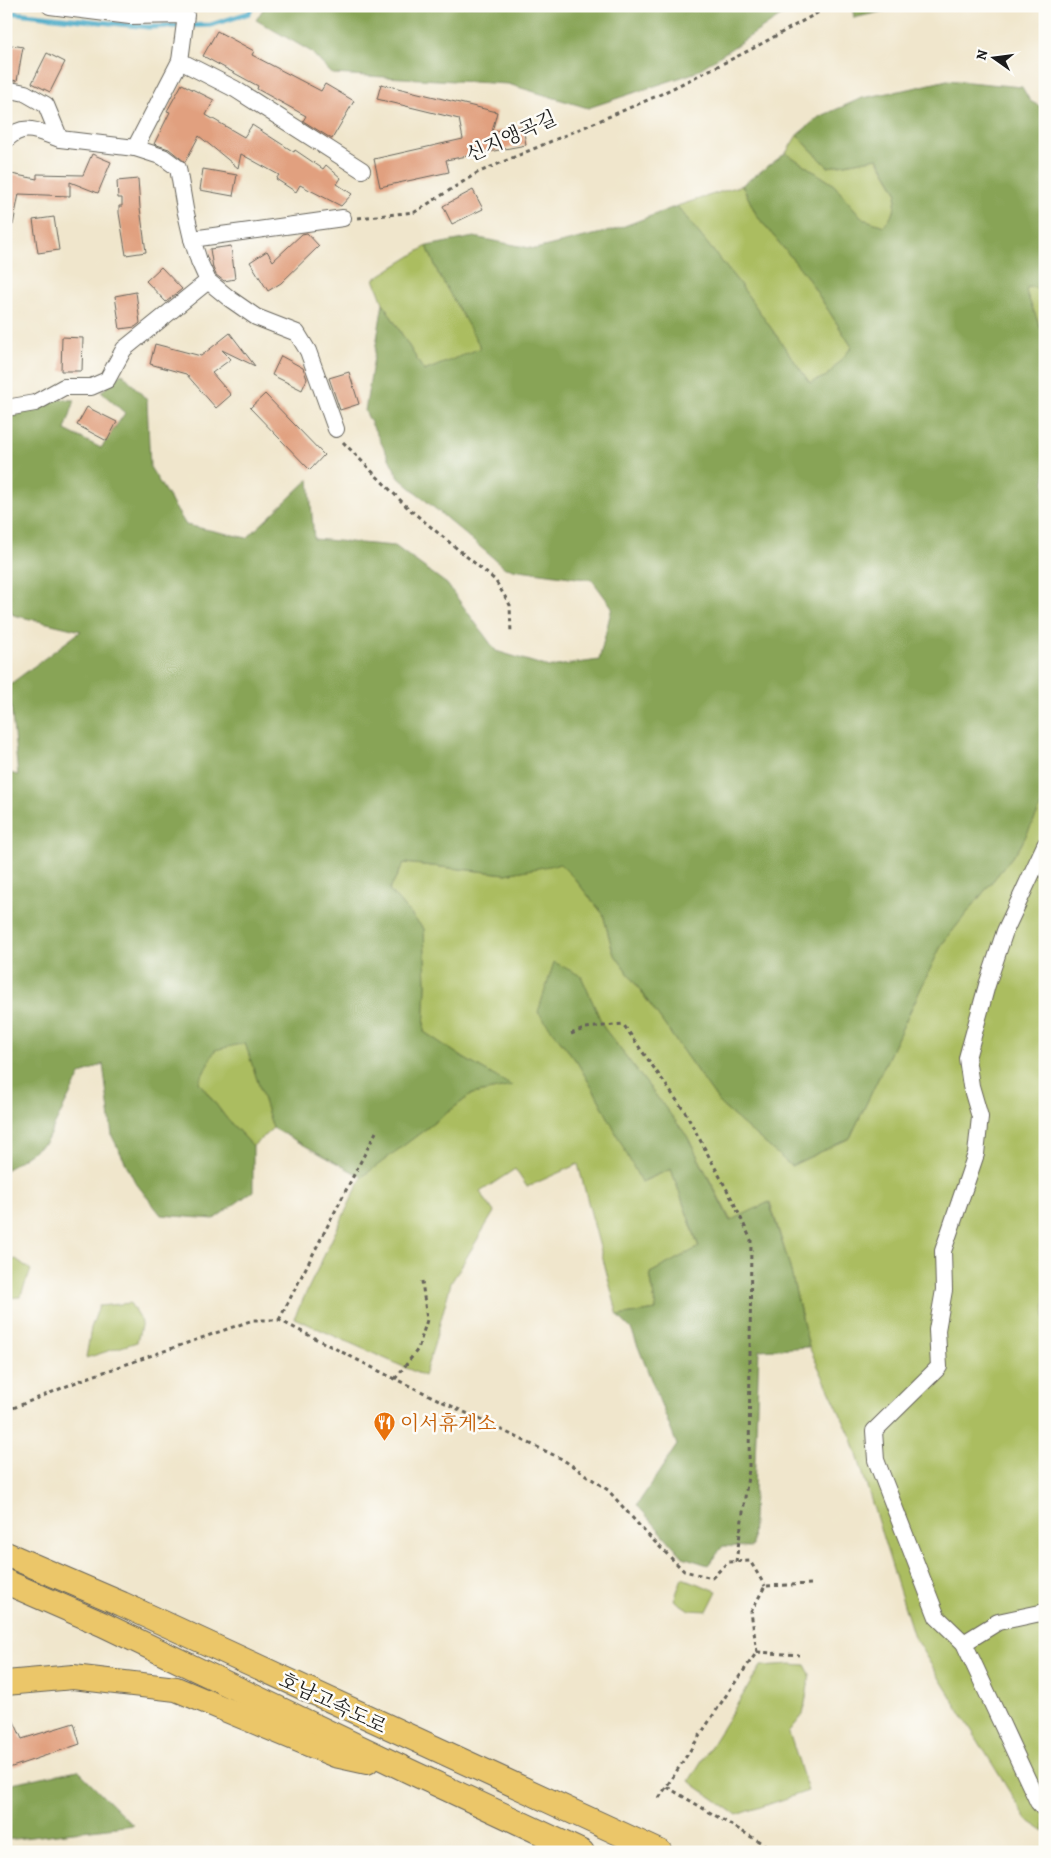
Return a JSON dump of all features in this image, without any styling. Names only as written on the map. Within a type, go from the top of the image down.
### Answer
[{"type":"highway","points":[[6,1541],[122,1604]]},
{"type":"highway","name":"호남고속도로","points":[[6,1554],[122,1604],[660,1852]]},
{"type":"highway","name":"호남고속도로","points":[[6,1582],[102,1624],[582,1852]]},
{"type":"highway","points":[[6,1683],[73,1677],[176,1689],[336,1755],[411,1772]]},
{"type":"street","points":[[50,6],[130,16],[186,15],[180,56],[135,148]]},
{"type":"street","points":[[180,56],[362,170]]},
{"type":"street","points":[[6,89],[25,93],[46,105],[60,139]]},
{"type":"street","points":[[6,140],[12,134],[28,128],[60,139],[135,148],[163,157],[178,168],[192,239],[208,281],[256,317],[297,333],[308,351],[336,429]]},
{"type":"street","points":[[192,239],[343,218]]},
{"type":"street","points":[[6,408],[35,403],[64,387],[91,387],[107,380],[124,349],[208,281]]},
{"type":"street","points":[[1045,845],[1005,931],[987,985],[967,1058],[971,1086],[980,1117],[976,1154],[943,1251],[944,1290],[937,1330],[939,1367],[874,1431],[876,1460],[937,1617],[964,1643],[1038,1802],[1045,1810]]},
{"type":"street","points":[[964,1643],[998,1622],[1045,1612]]},
{"type":"path","name":"신지앵곡길","points":[[343,218],[416,212],[477,173],[657,96],[750,50],[830,6]]},
{"type":"path","points":[[336,429],[344,444],[408,508],[496,580],[510,605],[511,634]]},
{"type":"path","points":[[571,1034],[586,1028],[623,1024],[685,1112],[751,1240],[749,1469],[736,1562]]},
{"type":"path","points":[[279,1320],[376,1132]]},
{"type":"path","points":[[395,1379],[418,1349],[428,1320],[422,1282]]},
{"type":"path","points":[[6,1411],[84,1379],[253,1320],[279,1320],[395,1379],[562,1459],[608,1490],[645,1532],[684,1571],[712,1578],[728,1562],[750,1561],[765,1586]]},
{"type":"path","points":[[765,1586],[814,1584]]},
{"type":"path","points":[[659,1798],[727,1694],[758,1652],[751,1612],[765,1586]]},
{"type":"path","points":[[758,1652],[799,1655]]},
{"type":"path","points":[[667,1787],[777,1852]]},
{"type":"green space","points":[[265,6],[688,6],[690,11],[698,6],[796,6],[694,73],[588,108],[508,84],[332,74],[310,51],[256,20]]},
{"type":"green space","points":[[852,6],[886,6],[888,10],[854,18]]},
{"type":"green space","points":[[947,80],[1022,87],[1030,101],[1045,109],[1045,289],[1028,287],[1026,292],[1041,329],[1045,329],[1045,799],[1020,847],[942,944],[850,1138],[791,1166],[721,1105],[613,952],[603,914],[560,864],[506,874],[404,863],[389,890],[424,929],[426,985],[424,1032],[465,1059],[512,1086],[472,1094],[362,1177],[273,1128],[245,1043],[215,1050],[199,1082],[227,1119],[253,1146],[253,1191],[214,1219],[161,1215],[135,1182],[112,1136],[103,1064],[80,1075],[46,1142],[6,1170],[6,772],[18,775],[9,685],[81,631],[13,615],[6,600],[6,419],[58,399],[75,400],[65,430],[101,448],[125,413],[101,392],[122,373],[147,400],[150,467],[186,525],[247,538],[309,479],[314,539],[395,546],[447,584],[496,651],[549,667],[599,660],[612,607],[592,580],[505,568],[399,478],[365,411],[383,303],[424,371],[481,348],[438,273],[427,246],[474,237],[535,249],[614,230],[677,206],[739,283],[810,383],[827,376],[852,347],[805,274],[757,216],[742,185],[786,153],[833,184],[863,219],[884,226],[894,212],[897,192],[878,158],[828,167],[797,135],[819,117],[862,98]]},
{"type":"green space","points":[[797,135],[828,167],[877,158],[897,192],[894,212],[884,226],[863,219],[833,184],[786,153]]},
{"type":"green space","points":[[742,185],[757,216],[805,274],[852,347],[827,376],[810,383],[739,283],[677,206]]},
{"type":"green space","points":[[427,246],[438,273],[482,348],[424,371],[383,303],[374,279]]},
{"type":"green space","points":[[1028,287],[1045,289],[1045,329],[1041,329],[1026,292]]},
{"type":"green space","points":[[1045,799],[1045,1832],[1027,1820],[914,1637],[852,1439],[809,1347],[789,1264],[770,1202],[731,1221],[687,1136],[604,1028],[581,976],[538,1012],[577,1062],[642,1182],[671,1169],[699,1248],[650,1273],[656,1310],[618,1316],[578,1164],[527,1187],[515,1169],[480,1192],[494,1212],[451,1283],[424,1376],[294,1318],[362,1177],[472,1094],[511,1086],[424,1032],[426,985],[424,929],[389,890],[404,863],[506,874],[560,863],[603,914],[613,952],[721,1105],[791,1166],[850,1138],[942,944],[1020,847]]},
{"type":"green space","points":[[554,962],[581,976],[604,1028],[687,1136],[730,1221],[769,1202],[789,1264],[809,1347],[759,1350],[752,1547],[723,1546],[708,1565],[683,1557],[637,1505],[677,1445],[631,1329],[618,1316],[656,1310],[650,1273],[699,1247],[671,1169],[641,1182],[597,1096],[577,1062],[538,1012]]},
{"type":"green space","points":[[245,1042],[273,1128],[253,1146],[227,1119],[199,1082],[214,1050]]},
{"type":"green space","points":[[16,1259],[31,1270],[20,1297],[6,1298],[6,1262]]},
{"type":"green space","points":[[130,1303],[142,1322],[137,1342],[86,1358],[91,1328],[99,1306]]},
{"type":"green space","points":[[682,1578],[717,1591],[707,1611],[689,1610],[674,1600]]},
{"type":"green space","points":[[805,1665],[810,1674],[803,1715],[789,1732],[808,1791],[737,1815],[689,1781],[761,1666]]},
{"type":"green space","points":[[78,1770],[133,1825],[6,1840],[6,1784]]},
{"type":"building","points":[[217,31],[254,51],[252,55],[321,91],[325,84],[354,101],[332,139],[303,121],[306,116],[257,89],[258,86],[203,56]]},
{"type":"building","points":[[6,44],[23,47],[17,81],[6,79]]},
{"type":"building","points":[[47,53],[65,62],[50,92],[32,83]]},
{"type":"building","points":[[182,84],[214,100],[206,115],[244,137],[252,125],[323,169],[326,165],[341,178],[337,184],[352,194],[341,206],[300,185],[296,192],[276,179],[279,175],[241,154],[238,168],[199,136],[185,162],[169,149],[154,144],[170,112],[167,111]]},
{"type":"building","points":[[381,84],[497,112],[492,132],[523,126],[526,145],[446,160],[449,172],[380,187],[374,159],[463,139],[459,119],[377,99]]},
{"type":"building","points":[[92,154],[111,162],[98,193],[70,182],[70,196],[19,194],[13,225],[6,224],[6,173],[37,179],[37,174],[83,175]]},
{"type":"building","points":[[203,169],[237,175],[233,196],[200,190]]},
{"type":"building","points":[[138,179],[146,252],[126,255],[119,213],[119,206],[122,206],[122,198],[118,198],[117,181]]},
{"type":"building","points":[[473,190],[483,209],[452,224],[443,206]]},
{"type":"building","points":[[54,217],[59,250],[38,253],[33,220]]},
{"type":"building","points":[[307,233],[319,246],[281,283],[268,291],[250,262],[267,251],[273,261],[302,234]]},
{"type":"building","points":[[231,246],[235,279],[224,281],[216,275],[210,249]]},
{"type":"building","points":[[161,267],[182,289],[166,302],[146,281]]},
{"type":"building","points":[[136,292],[140,323],[135,327],[120,329],[115,296]]},
{"type":"building","points":[[230,333],[255,366],[222,350],[231,359],[212,373],[231,395],[216,408],[186,374],[150,364],[155,344],[201,356]]},
{"type":"building","points":[[62,337],[83,338],[82,371],[61,371]]},
{"type":"building","points":[[281,356],[303,368],[307,379],[302,390],[272,375]]},
{"type":"building","points":[[349,372],[359,404],[340,410],[329,378]]},
{"type":"building","points":[[265,394],[324,455],[310,470],[250,408]]},
{"type":"building","points":[[87,407],[117,422],[107,441],[77,425]]},
{"type":"building","points":[[6,1704],[22,1739],[74,1723],[80,1744],[6,1769]]},
{"type":"waterway","points":[[6,12],[148,27],[211,25],[249,13],[253,6]]},
{"type":"place","name":"이서휴게소","points":[[384,1442]]}]
